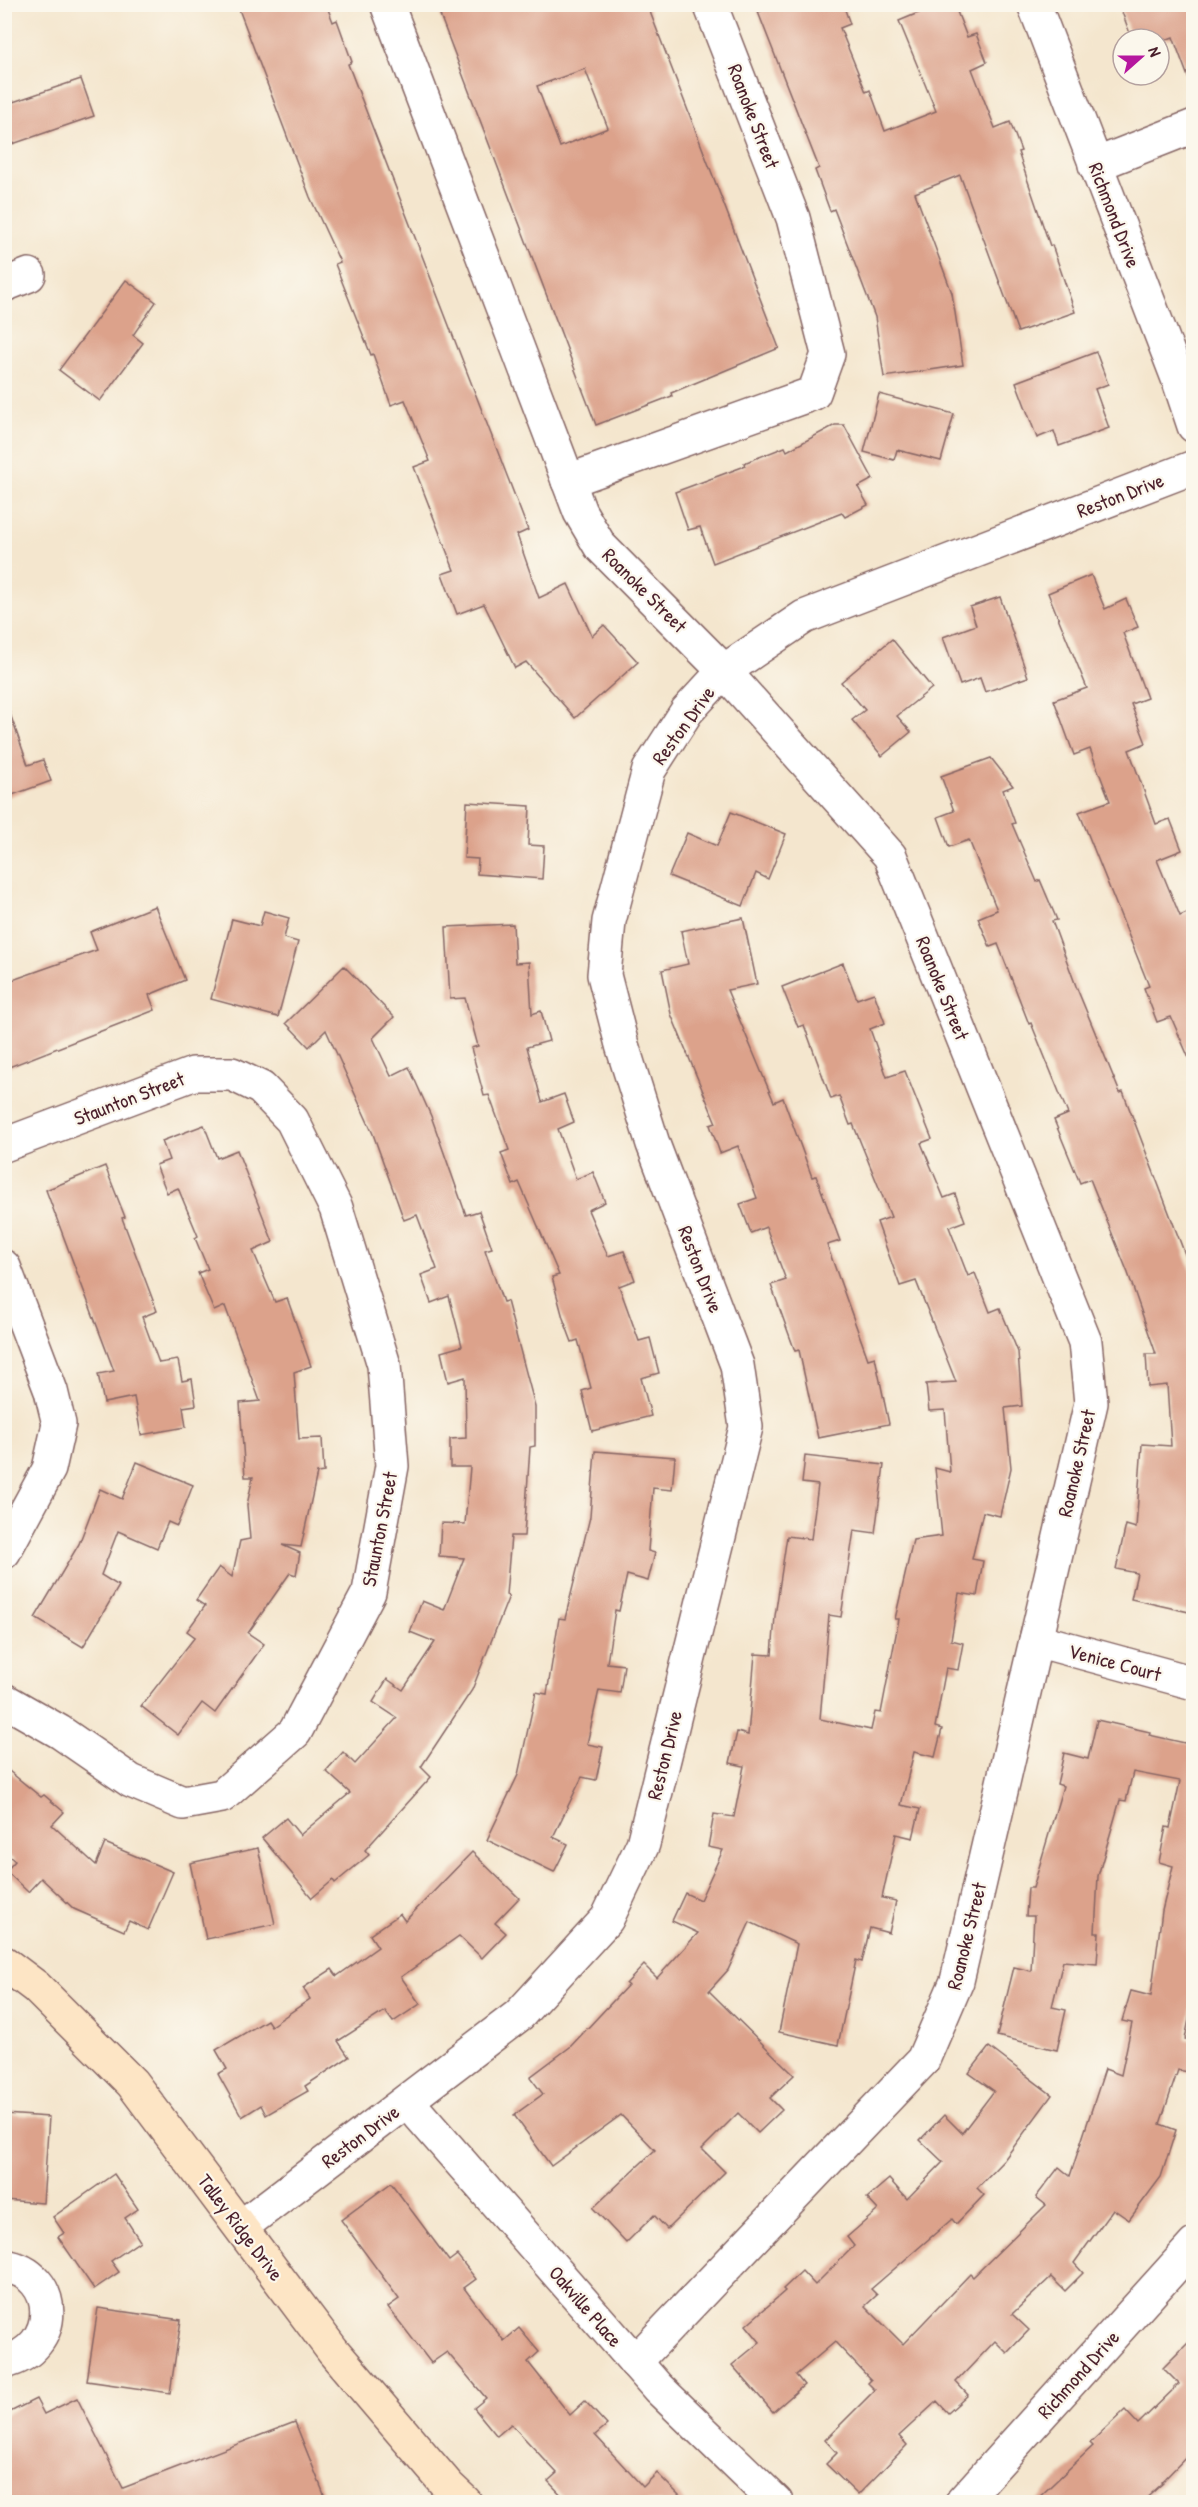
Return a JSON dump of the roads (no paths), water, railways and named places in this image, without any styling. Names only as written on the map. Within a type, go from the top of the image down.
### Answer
[{"type":"street","name":"Roanoke Street","points":[[387,4],[580,512],[600,546],[724,671],[890,856],[1084,1342],[1091,1403],[957,1981],[923,2060],[635,2362]]},
{"type":"street","name":"Roanoke Street","points":[[568,481],[814,393],[828,354],[793,218],[710,4]]},
{"type":"street","name":"Richmond Drive","points":[[1034,4],[1179,381],[1194,426]]},
{"type":"street","points":[[1095,165],[1194,126]]},
{"type":"street","name":"Reston Drive","points":[[241,2227],[519,2016],[607,1919],[643,1844],[746,1427],[737,1365],[653,1144],[622,1045],[604,975],[609,921],[650,770],[687,711],[724,671],[804,617],[1194,467]]},
{"type":"street","name":"Staunton Street","points":[[4,1145],[193,1074],[232,1074],[261,1088],[292,1120],[336,1208],[384,1365],[392,1466],[369,1592],[296,1732],[222,1796],[183,1803],[131,1781],[60,1732],[4,1700]]},
{"type":"street","points":[[4,1267],[51,1391],[59,1424],[49,1469],[15,1512],[4,1552]]},
{"type":"street","name":"Venice Court","points":[[1036,1640],[1194,1683]]},
{"type":"street","name":"Talley Ridge Drive","points":[[4,1963],[36,1987],[132,2083],[333,2351],[456,2500]]},
{"type":"street","name":"Oakville Place","points":[[406,2101],[658,2388],[776,2502]]},
{"type":"street","name":"Richmond Drive","points":[[962,2502],[1194,2245]]},
{"type":"street","points":[[4,2266],[24,2272],[37,2283],[44,2297],[47,2311],[46,2327],[29,2352],[16,2360],[4,2362]]}]
